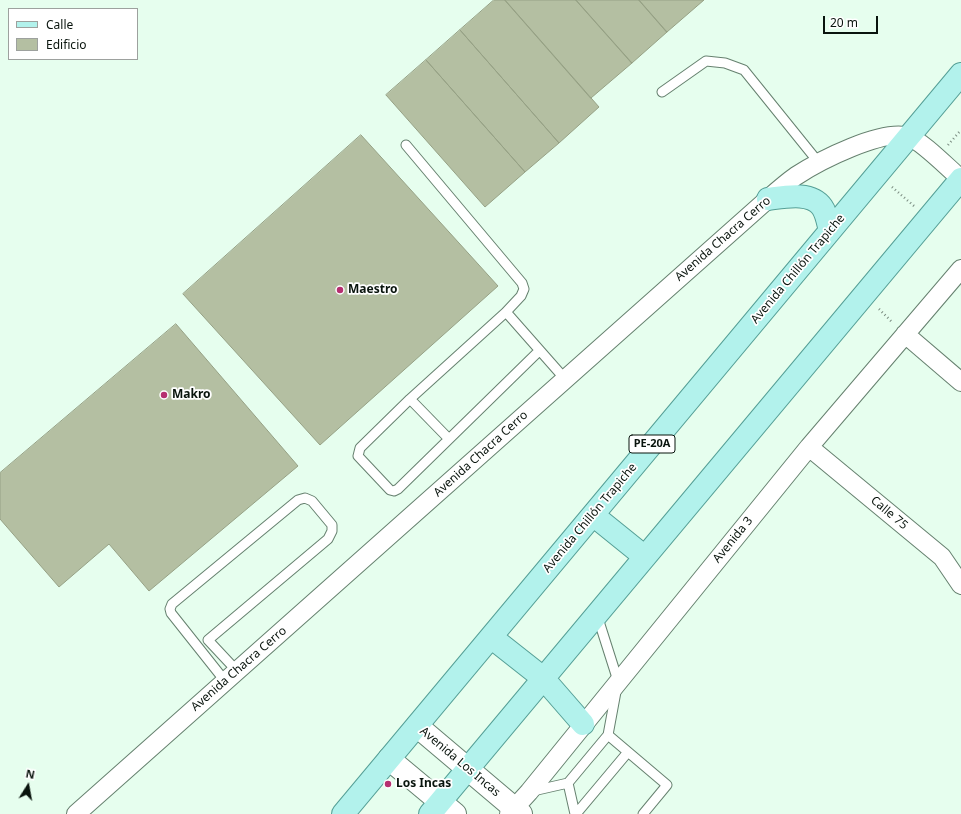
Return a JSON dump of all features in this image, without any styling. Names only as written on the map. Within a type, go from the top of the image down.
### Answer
[{"type":"main road","name":"Avenida Chillón Trapiche","points":[[343,814],[961,74]]},
{"type":"main road","points":[[389,759],[442,810],[468,769],[961,179]]},
{"type":"main road","points":[[768,199],[802,196],[814,201],[822,206],[830,231]]},
{"type":"main road","points":[[593,515],[645,556]]},
{"type":"main road","points":[[491,637],[543,678],[583,724]]},
{"type":"main road","name":"Avenida Los Incas","points":[[417,726],[468,769],[515,812]]},
{"type":"street","name":"Avenida Chacra Cerro","points":[[76,814],[768,199],[796,176],[848,149],[874,139],[895,135],[909,137]]},
{"type":"street","points":[[909,137],[915,140],[961,179]]},
{"type":"street","name":"Avenida 3","points":[[515,812],[583,724],[809,447],[961,269]]},
{"type":"street","points":[[905,334],[961,382]]},
{"type":"street","name":"Calle 75","points":[[809,447],[942,557],[961,585]]},
{"type":"lane","points":[[662,92],[706,61],[725,63],[744,70],[819,163]]},
{"type":"lane","points":[[406,145],[522,282],[524,289],[521,296],[506,312],[410,399],[360,448],[358,456],[390,490],[398,489],[539,351]]},
{"type":"lane","points":[[506,312],[565,380]]},
{"type":"lane","points":[[410,399],[449,439]]},
{"type":"lane","points":[[198,648],[328,539],[332,531],[332,525],[312,501],[305,498],[298,500],[172,604],[170,608],[171,613],[198,648],[231,676]]},
{"type":"lane","points":[[529,792],[568,783],[608,735],[618,681],[597,614]]},
{"type":"lane","points":[[208,640],[231,676]]},
{"type":"lane","points":[[608,735],[667,785],[643,814]]},
{"type":"lane","points":[[576,814],[628,752]]},
{"type":"lane","points":[[568,783],[576,814]]},
{"type":"path","points":[[878,174],[928,218]]},
{"type":"path","points":[[864,295],[905,334]]},
{"type":"building","points":[[494,0],[505,0],[599,107],[559,143],[460,30]]},
{"type":"building","points":[[505,0],[576,0],[632,63],[591,98]]},
{"type":"building","points":[[576,0],[639,0],[667,32],[632,63]]},
{"type":"building","points":[[639,0],[704,0],[667,32]]},
{"type":"building","points":[[460,30],[559,143],[525,172],[426,60]]},
{"type":"building","points":[[426,60],[525,172],[485,207],[386,95]]},
{"type":"building","name":"Maestro","points":[[361,135],[498,286],[320,445],[183,294]]},
{"type":"building","name":"Makro","points":[[176,324],[298,466],[149,591],[109,544],[59,587],[0,519],[0,473]]},
{"type":"place","name":"Maestro","points":[[340,290]]},
{"type":"place","name":"Makro","points":[[164,395]]},
{"type":"place","name":"Los Incas","points":[[388,784]]}]
